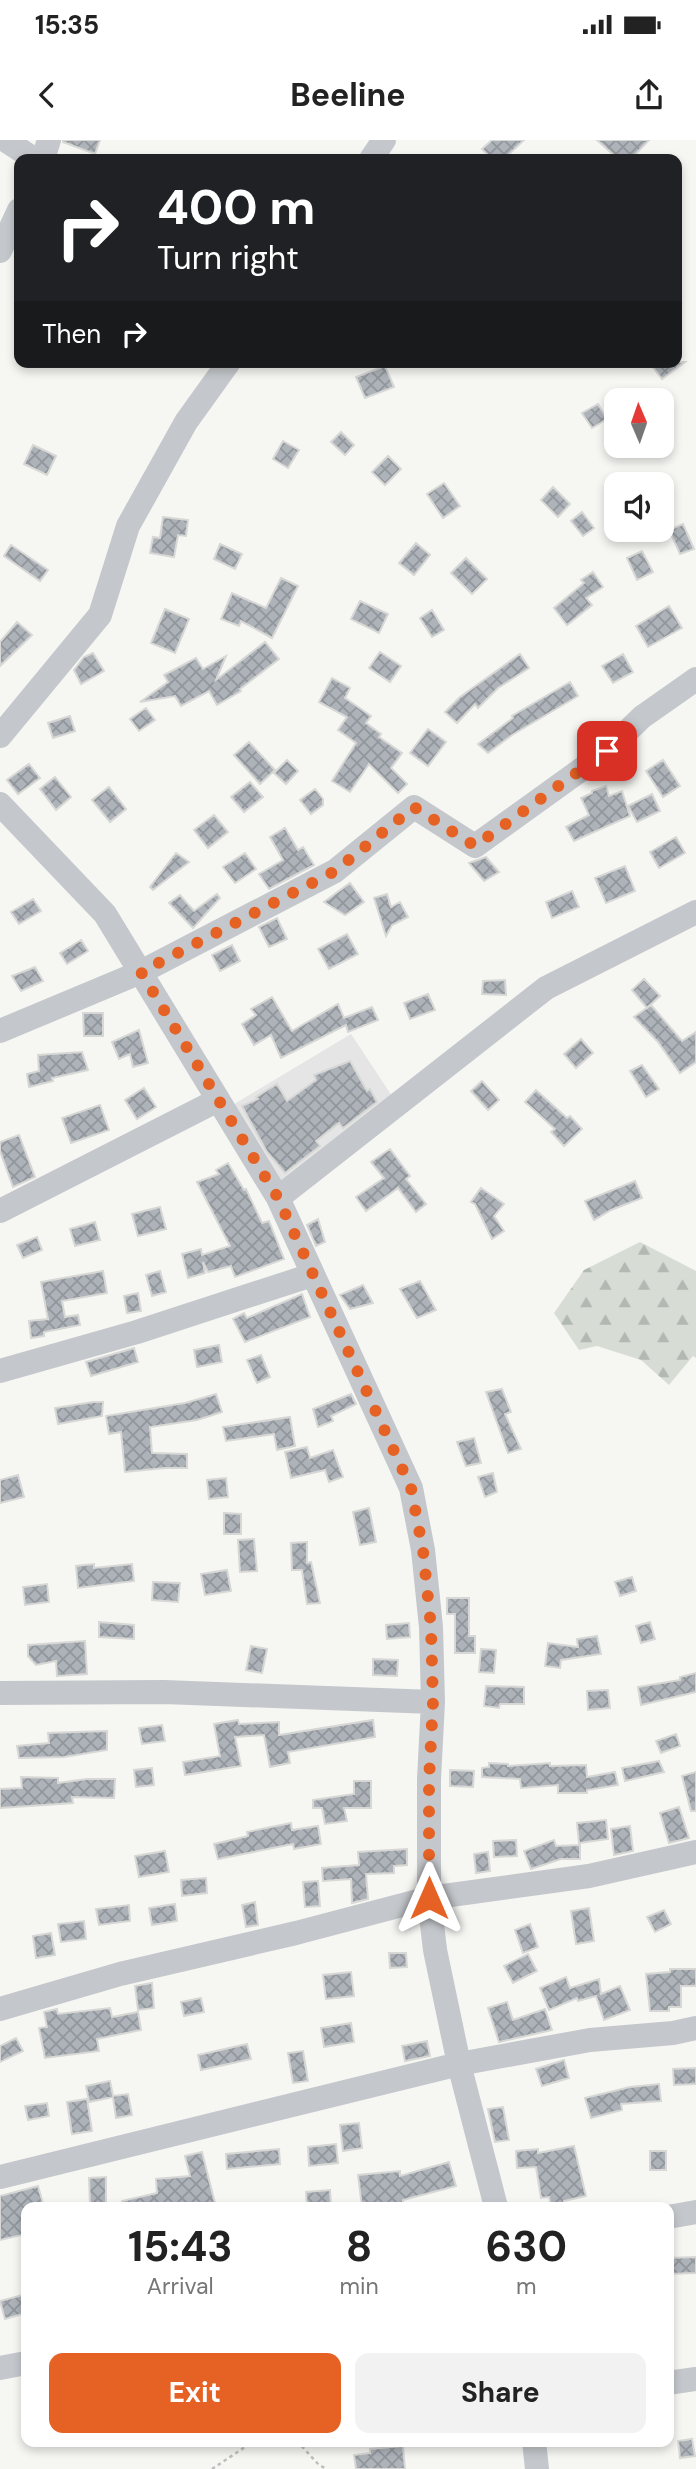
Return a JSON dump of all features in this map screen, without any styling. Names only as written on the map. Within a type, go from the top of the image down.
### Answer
[{"type":"street","points":[[5,140],[26,154]]},
{"type":"street","points":[[0,251],[14,221]]},
{"type":"street","points":[[0,736],[100,615],[128,526],[186,422],[225,368]]},
{"type":"street","points":[[0,1031],[141,972],[335,871],[414,807],[475,846],[607,751],[642,717],[696,679]]},
{"type":"street","points":[[0,804],[105,914],[278,1198],[411,1488],[423,1550],[431,1627],[433,1702],[429,1780],[429,1898],[435,1950],[459,2064],[495,2202]]},
{"type":"street","points":[[278,1198],[546,988],[696,912]]},
{"type":"street","points":[[0,1211],[218,1100]]},
{"type":"street","points":[[0,1371],[137,1332],[312,1275]]},
{"type":"street","points":[[0,1693],[163,1692],[433,1702]]},
{"type":"street","points":[[0,2009],[120,1974],[296,1933],[429,1898],[589,1876],[696,1852]]},
{"type":"street","points":[[0,2177],[459,2064],[590,2040],[673,2033],[696,2028]]},
{"type":"street","points":[[674,2216],[696,2212]]},
{"type":"street","points":[[0,2368],[21,2363]]},
{"type":"street","points":[[674,2382],[696,2379]]},
{"type":"street","points":[[535,2447],[537,2469]]},
{"type":"path","points":[[212,2469],[245,2447]]},
{"type":"path","points":[[302,2447],[319,2465],[327,2469]]},
{"type":"shaded area","points":[[351,1034],[396,1102],[281,1190],[231,1106]]},
{"type":"green space","points":[[640,1242],[696,1271],[696,1358],[693,1356],[669,1385],[641,1360],[597,1346],[579,1350],[554,1313],[584,1270]]},
{"type":"building","points":[[63,140],[100,140],[95,154]]},
{"type":"building","points":[[492,140],[524,140],[509,154],[487,154],[482,149]]},
{"type":"building","points":[[597,140],[649,140],[636,154],[612,154]]},
{"type":"building","points":[[386,368],[394,387],[365,398],[356,377]]},
{"type":"building","points":[[654,368],[677,368],[662,379]]},
{"type":"building","points":[[598,404],[604,414],[604,421],[592,428],[582,413]]},
{"type":"building","points":[[341,432],[354,445],[345,455],[331,442]]},
{"type":"building","points":[[283,441],[299,450],[288,468],[273,459]]},
{"type":"building","points":[[33,445],[56,456],[47,475],[24,464]]},
{"type":"building","points":[[388,456],[401,469],[385,485],[372,472]]},
{"type":"building","points":[[444,483],[460,506],[443,518],[427,494]]},
{"type":"building","points":[[553,487],[570,504],[558,517],[541,500]]},
{"type":"building","points":[[582,512],[594,528],[583,536],[571,521]]},
{"type":"building","points":[[163,517],[188,520],[186,536],[178,535],[174,557],[150,553],[153,537],[160,538]]},
{"type":"building","points":[[683,524],[694,549],[680,554],[674,541],[674,528]]},
{"type":"building","points":[[416,543],[430,555],[414,575],[399,563]]},
{"type":"building","points":[[220,544],[242,554],[235,569],[214,559]]},
{"type":"building","points":[[11,545],[48,570],[40,581],[4,556]]},
{"type":"building","points":[[642,551],[653,572],[637,580],[627,558]]},
{"type":"building","points":[[466,558],[487,579],[472,594],[451,573]]},
{"type":"building","points":[[593,572],[603,587],[586,598],[592,605],[567,625],[554,608],[584,583],[581,580]]},
{"type":"building","points":[[281,578],[298,586],[272,638],[241,621],[239,626],[221,619],[232,593],[266,608]]},
{"type":"building","points":[[360,601],[388,614],[379,633],[351,619]]},
{"type":"building","points":[[669,606],[682,628],[648,647],[636,626]]},
{"type":"building","points":[[165,609],[189,619],[175,653],[151,643]]},
{"type":"building","points":[[432,610],[444,630],[432,637],[420,618]]},
{"type":"building","points":[[17,622],[32,635],[0,666],[0,642]]},
{"type":"building","points":[[265,642],[279,659],[240,689],[241,691],[217,705],[209,691],[181,706],[175,696],[140,702],[168,682],[164,675],[196,658],[203,669],[226,656],[216,680]]},
{"type":"building","points":[[380,652],[401,666],[390,682],[369,668]]},
{"type":"building","points":[[93,653],[104,671],[81,684],[74,670],[84,657]]},
{"type":"building","points":[[520,654],[529,668],[498,688],[478,708],[475,704],[457,723],[445,712],[460,697]]},
{"type":"building","points":[[623,654],[633,672],[613,683],[602,666]]},
{"type":"building","points":[[332,678],[350,688],[345,698],[371,716],[366,723],[381,734],[379,737],[402,753],[391,768],[407,784],[398,793],[369,764],[350,792],[332,781],[356,743],[338,730],[347,717],[319,702]]},
{"type":"building","points":[[570,682],[578,696],[512,735],[488,753],[478,744],[513,718],[512,716]]},
{"type":"building","points":[[146,708],[155,720],[139,731],[130,719]]},
{"type":"building","points":[[70,716],[75,731],[53,738],[48,723]]},
{"type":"building","points":[[428,729],[446,742],[428,766],[410,753]]},
{"type":"building","points":[[249,742],[275,770],[260,784],[234,755]]},
{"type":"building","points":[[287,760],[298,771],[286,784],[274,773]]},
{"type":"building","points":[[663,760],[680,786],[663,797],[646,771]]},
{"type":"building","points":[[29,764],[40,778],[18,794],[7,780]]},
{"type":"building","points":[[55,777],[71,797],[56,810],[40,789]]},
{"type":"building","points":[[250,782],[263,797],[244,812],[231,797]]},
{"type":"building","points":[[606,786],[609,796],[622,791],[630,816],[574,841],[566,827],[589,815],[581,798]]},
{"type":"building","points":[[109,787],[126,809],[110,822],[92,800]]},
{"type":"building","points":[[315,789],[323,799],[323,805],[311,814],[300,800]]},
{"type":"building","points":[[652,794],[660,811],[637,822],[628,806]]},
{"type":"building","points":[[214,815],[228,832],[208,848],[194,830]]},
{"type":"building","points":[[285,828],[298,850],[303,847],[314,865],[269,889],[259,874],[283,860],[270,837]]},
{"type":"building","points":[[676,837],[685,853],[659,868],[650,852]]},
{"type":"building","points":[[176,853],[189,862],[153,890],[150,887]]},
{"type":"building","points":[[245,853],[256,869],[235,883],[223,867]]},
{"type":"building","points":[[486,857],[499,872],[484,881],[469,863]]},
{"type":"building","points":[[625,866],[635,891],[606,903],[595,878]]},
{"type":"building","points":[[350,883],[364,902],[345,915],[324,902]]},
{"type":"building","points":[[572,891],[579,907],[552,918],[546,902]]},
{"type":"building","points":[[217,894],[220,898],[193,928],[169,903],[180,895],[194,911]]},
{"type":"building","points":[[387,894],[391,907],[400,902],[408,917],[392,925],[386,936],[374,898]]},
{"type":"building","points":[[33,899],[41,911],[19,924],[11,912]]},
{"type":"building","points":[[277,918],[287,939],[269,947],[259,927]]},
{"type":"building","points":[[347,934],[358,954],[329,969],[318,949]]},
{"type":"building","points":[[81,940],[88,951],[67,964],[60,953]]},
{"type":"building","points":[[232,945],[240,961],[220,971],[212,955]]},
{"type":"building","points":[[35,967],[43,981],[21,991],[12,976]]},
{"type":"building","points":[[644,979],[660,996],[647,1008],[632,990]]},
{"type":"building","points":[[505,980],[506,995],[482,994],[483,981]]},
{"type":"building","points":[[428,994],[435,1010],[410,1019],[404,1003]]},
{"type":"building","points":[[272,997],[292,1031],[338,1004],[344,1018],[372,1007],[378,1020],[348,1032],[346,1025],[281,1058],[271,1035],[254,1045],[242,1024],[256,1015],[251,1009]]},
{"type":"building","points":[[651,1005],[682,1041],[696,1032],[696,1062],[680,1073],[658,1042],[634,1017]]},
{"type":"building","points":[[83,1013],[103,1013],[103,1036],[84,1036]]},
{"type":"building","points":[[139,1030],[148,1063],[133,1067],[130,1054],[119,1059],[112,1042]]},
{"type":"building","points":[[581,1039],[593,1053],[576,1068],[564,1054]]},
{"type":"building","points":[[82,1052],[88,1070],[52,1078],[53,1081],[29,1087],[27,1074],[39,1071],[38,1055]]},
{"type":"building","points":[[350,1061],[367,1091],[370,1089],[377,1102],[343,1128],[339,1123],[316,1141],[320,1146],[285,1173],[267,1152],[242,1106],[258,1099],[256,1097],[277,1084],[287,1101],[316,1080],[314,1075]]},
{"type":"building","points":[[642,1065],[659,1089],[646,1097],[630,1071]]},
{"type":"building","points":[[482,1081],[499,1100],[488,1110],[471,1091]]},
{"type":"building","points":[[144,1088],[156,1107],[137,1119],[125,1100]]},
{"type":"building","points":[[536,1090],[567,1118],[570,1116],[582,1129],[564,1146],[551,1132],[555,1129],[525,1102]]},
{"type":"building","points":[[100,1105],[109,1130],[71,1143],[62,1118]]},
{"type":"building","points":[[19,1135],[35,1177],[13,1187],[0,1151],[0,1142]]},
{"type":"building","points":[[390,1149],[410,1176],[406,1179],[426,1204],[416,1212],[398,1188],[366,1211],[356,1197],[384,1178],[371,1162]]},
{"type":"building","points":[[228,1163],[244,1190],[246,1189],[262,1223],[269,1221],[284,1259],[235,1277],[231,1266],[208,1272],[203,1262],[205,1273],[188,1278],[182,1254],[201,1249],[202,1255],[230,1246],[197,1182],[219,1174],[216,1170]]},
{"type":"building","points":[[635,1181],[642,1198],[594,1220],[585,1201]]},
{"type":"building","points":[[481,1188],[504,1204],[494,1216],[504,1231],[492,1239],[475,1204],[471,1202]]},
{"type":"building","points":[[160,1207],[166,1229],[138,1236],[132,1214]]},
{"type":"building","points":[[318,1219],[325,1242],[316,1246],[307,1225]]},
{"type":"building","points":[[95,1222],[100,1240],[75,1246],[70,1229]]},
{"type":"building","points":[[37,1237],[42,1250],[23,1258],[17,1245]]},
{"type":"building","points":[[103,1271],[107,1293],[62,1301],[65,1317],[78,1315],[80,1325],[44,1332],[44,1336],[31,1338],[29,1321],[48,1319],[41,1282]]},
{"type":"building","points":[[160,1271],[166,1292],[152,1296],[146,1275]]},
{"type":"building","points":[[420,1281],[436,1310],[417,1318],[400,1289]]},
{"type":"building","points":[[363,1285],[373,1303],[350,1309],[340,1295]]},
{"type":"building","points":[[138,1293],[141,1311],[127,1313],[124,1296]]},
{"type":"building","points":[[302,1294],[310,1317],[245,1342],[233,1319],[244,1313],[247,1318]]},
{"type":"building","points":[[219,1345],[222,1362],[197,1367],[194,1350]]},
{"type":"building","points":[[134,1348],[138,1362],[91,1376],[86,1362]]},
{"type":"building","points":[[261,1355],[270,1377],[257,1383],[247,1360]]},
{"type":"building","points":[[502,1389],[511,1412],[505,1414],[521,1449],[508,1453],[486,1392]]},
{"type":"building","points":[[216,1394],[222,1412],[197,1420],[150,1427],[152,1453],[187,1454],[187,1468],[125,1472],[121,1432],[109,1434],[106,1416],[185,1403]]},
{"type":"building","points":[[351,1394],[356,1404],[331,1416],[333,1421],[318,1427],[313,1409]]},
{"type":"building","points":[[103,1402],[102,1416],[58,1424],[55,1408]]},
{"type":"building","points":[[290,1417],[295,1446],[277,1450],[274,1434],[226,1441],[223,1427]]},
{"type":"building","points":[[474,1438],[481,1463],[466,1466],[457,1442]]},
{"type":"building","points":[[307,1447],[310,1458],[333,1450],[343,1477],[329,1482],[325,1470],[291,1478],[285,1452]]},
{"type":"building","points":[[493,1473],[497,1492],[485,1497],[478,1477]]},
{"type":"building","points":[[18,1475],[24,1497],[0,1503],[0,1480]]},
{"type":"building","points":[[226,1478],[228,1497],[209,1499],[207,1480]]},
{"type":"building","points":[[369,1508],[376,1542],[360,1545],[353,1512]]},
{"type":"building","points":[[224,1513],[241,1514],[241,1534],[224,1534]]},
{"type":"building","points":[[254,1539],[257,1571],[240,1572],[238,1540]]},
{"type":"building","points":[[307,1542],[307,1563],[311,1562],[320,1603],[307,1604],[302,1570],[292,1570],[291,1543]]},
{"type":"building","points":[[94,1564],[94,1568],[132,1564],[134,1581],[78,1588],[76,1566]]},
{"type":"building","points":[[227,1570],[231,1591],[205,1595],[201,1574]]},
{"type":"building","points":[[632,1577],[636,1591],[620,1596],[615,1582]]},
{"type":"building","points":[[153,1582],[180,1583],[178,1602],[152,1600]]},
{"type":"building","points":[[47,1584],[49,1602],[25,1605],[23,1587]]},
{"type":"building","points":[[447,1598],[469,1598],[469,1636],[475,1636],[475,1653],[455,1653],[455,1614],[447,1614]]},
{"type":"building","points":[[99,1622],[134,1625],[134,1639],[99,1637]]},
{"type":"building","points":[[650,1622],[655,1639],[641,1643],[636,1626]]},
{"type":"building","points":[[409,1623],[410,1637],[387,1639],[386,1625]]},
{"type":"building","points":[[597,1636],[601,1654],[561,1660],[560,1668],[545,1666],[548,1643],[578,1647],[577,1639]]},
{"type":"building","points":[[85,1641],[87,1674],[57,1676],[56,1661],[36,1665],[28,1656],[28,1645]]},
{"type":"building","points":[[251,1646],[267,1649],[262,1673],[246,1670]]},
{"type":"building","points":[[481,1649],[496,1650],[494,1673],[479,1672]]},
{"type":"building","points":[[373,1659],[398,1660],[397,1676],[373,1675]]},
{"type":"building","points":[[696,1673],[696,1692],[641,1705],[638,1687],[680,1680],[680,1677]]},
{"type":"building","points":[[486,1686],[524,1687],[524,1704],[500,1704],[499,1708],[484,1706]]},
{"type":"building","points":[[608,1690],[610,1708],[588,1710],[587,1691]]},
{"type":"building","points":[[238,1720],[239,1724],[279,1722],[279,1735],[373,1720],[375,1737],[288,1752],[290,1763],[270,1767],[264,1735],[235,1737],[241,1766],[185,1775],[183,1762],[220,1756],[214,1724]]},
{"type":"building","points":[[162,1725],[165,1741],[142,1744],[139,1728]]},
{"type":"building","points":[[107,1731],[107,1750],[64,1757],[19,1758],[17,1746],[49,1743],[48,1733]]},
{"type":"building","points":[[676,1734],[680,1746],[661,1753],[656,1741]]},
{"type":"building","points":[[659,1761],[664,1772],[625,1781],[622,1768]]},
{"type":"building","points":[[489,1763],[508,1766],[550,1763],[550,1766],[586,1765],[587,1777],[615,1772],[618,1785],[587,1790],[587,1793],[558,1793],[558,1785],[521,1788],[520,1779],[482,1777],[482,1768],[489,1767]]},
{"type":"building","points":[[152,1768],[154,1785],[136,1787],[134,1770]]},
{"type":"building","points":[[450,1770],[474,1771],[473,1787],[450,1786]]},
{"type":"building","points":[[696,1772],[696,1811],[691,1811],[682,1776]]},
{"type":"building","points":[[21,1777],[58,1778],[58,1783],[115,1779],[114,1798],[72,1797],[73,1803],[0,1808],[0,1789],[22,1788]]},
{"type":"building","points":[[354,1781],[371,1781],[371,1808],[344,1808],[347,1821],[325,1824],[322,1808],[313,1808],[313,1800],[354,1794]]},
{"type":"building","points":[[679,1807],[689,1838],[669,1843],[660,1813]]},
{"type":"building","points":[[606,1820],[608,1839],[579,1843],[577,1823]]},
{"type":"building","points":[[291,1823],[292,1830],[318,1826],[321,1844],[294,1849],[293,1844],[218,1859],[214,1844],[248,1836],[247,1832]]},
{"type":"building","points":[[630,1826],[633,1851],[614,1855],[611,1829]]},
{"type":"building","points":[[516,1840],[517,1856],[494,1857],[493,1841]]},
{"type":"building","points":[[554,1840],[556,1846],[580,1845],[580,1859],[561,1859],[531,1869],[524,1851]]},
{"type":"building","points":[[407,1849],[407,1865],[394,1866],[394,1873],[366,1874],[368,1899],[352,1903],[351,1879],[323,1881],[322,1868],[359,1865],[358,1852]]},
{"type":"building","points":[[165,1851],[169,1872],[139,1877],[135,1856]]},
{"type":"building","points":[[488,1852],[490,1871],[476,1873],[474,1854]]},
{"type":"building","points":[[206,1878],[207,1893],[182,1896],[181,1880]]},
{"type":"building","points":[[318,1881],[320,1906],[305,1907],[303,1882]]},
{"type":"building","points":[[255,1902],[258,1925],[246,1927],[242,1905]]},
{"type":"building","points":[[175,1904],[177,1921],[152,1925],[149,1908]]},
{"type":"building","points":[[129,1905],[130,1921],[99,1925],[96,1909]]},
{"type":"building","points":[[589,1908],[594,1941],[576,1944],[571,1911]]},
{"type":"building","points":[[664,1910],[671,1924],[655,1932],[647,1917]]},
{"type":"building","points":[[84,1921],[86,1939],[61,1942],[58,1924]]},
{"type":"building","points":[[530,1924],[538,1947],[523,1953],[515,1930]]},
{"type":"building","points":[[51,1933],[55,1955],[36,1958],[33,1936]]},
{"type":"building","points":[[389,1953],[406,1953],[407,1967],[390,1968]]},
{"type":"building","points":[[528,1954],[537,1971],[513,1983],[504,1966]]},
{"type":"building","points":[[670,1969],[696,1969],[696,1986],[681,1986],[681,2007],[669,2007],[669,2011],[650,2011],[646,1974],[670,1972]]},
{"type":"building","points":[[351,1972],[354,1996],[326,1999],[323,1975]]},
{"type":"building","points":[[566,1977],[570,1988],[599,1979],[601,1994],[620,1986],[630,2010],[604,2020],[596,1996],[578,2001],[577,1998],[549,2010],[540,1988]]},
{"type":"building","points":[[152,1983],[154,2008],[138,2010],[135,1986]]},
{"type":"building","points":[[201,1998],[204,2012],[184,2016],[181,2002]]},
{"type":"building","points":[[507,2002],[513,2020],[545,2009],[552,2030],[499,2042],[488,2008]]},
{"type":"building","points":[[110,2008],[112,2017],[138,2012],[141,2030],[97,2039],[99,2051],[45,2058],[39,2028],[47,2027],[44,2012],[57,2009],[58,2014]]},
{"type":"building","points":[[351,2023],[354,2042],[324,2047],[321,2028]]},
{"type":"building","points":[[16,2038],[23,2051],[0,2062],[0,2046]]},
{"type":"building","points":[[427,2041],[430,2056],[405,2061],[402,2046]]},
{"type":"building","points":[[247,2044],[251,2059],[201,2070],[198,2055]]},
{"type":"building","points":[[303,2051],[308,2081],[293,2083],[288,2053]]},
{"type":"building","points":[[564,2060],[569,2078],[542,2086],[536,2069]]},
{"type":"building","points":[[696,2068],[696,2084],[674,2085],[673,2069]]},
{"type":"building","points":[[110,2081],[113,2096],[128,2094],[132,2115],[116,2118],[113,2097],[89,2102],[86,2086]]},
{"type":"building","points":[[659,2084],[661,2101],[621,2104],[622,2110],[591,2118],[585,2098],[630,2087]]},
{"type":"building","points":[[87,2099],[92,2131],[72,2134],[67,2102]]},
{"type":"building","points":[[47,2103],[49,2116],[28,2120],[25,2106]]},
{"type":"building","points":[[503,2107],[509,2140],[495,2142],[488,2109]]},
{"type":"building","points":[[359,2123],[362,2148],[343,2151],[340,2125]]},
{"type":"building","points":[[336,2144],[338,2163],[309,2166],[308,2147]]},
{"type":"building","points":[[574,2146],[586,2196],[564,2202],[550,2202],[549,2197],[541,2198],[536,2167],[517,2168],[516,2151],[538,2149],[538,2153]]},
{"type":"building","points":[[279,2149],[280,2164],[227,2169],[226,2154]]},
{"type":"building","points":[[650,2151],[666,2151],[666,2170],[650,2170]]},
{"type":"building","points":[[202,2152],[215,2202],[122,2202],[157,2193],[156,2179],[190,2176],[185,2156]]},
{"type":"building","points":[[449,2162],[456,2186],[403,2202],[361,2202],[358,2175],[400,2171],[400,2176]]},
{"type":"building","points":[[106,2177],[106,2202],[90,2202],[89,2178]]},
{"type":"building","points":[[38,2186],[43,2202],[21,2202],[21,2235],[0,2240],[0,2196]]},
{"type":"building","points":[[330,2190],[331,2202],[307,2202],[306,2192]]},
{"type":"building","points":[[696,2257],[696,2273],[674,2274],[674,2258]]},
{"type":"building","points":[[21,2295],[21,2314],[5,2319],[0,2301]]},
{"type":"building","points":[[692,2439],[695,2456],[680,2458],[678,2441]]},
{"type":"building","points":[[403,2447],[405,2469],[356,2469],[354,2455],[370,2453],[370,2449]]},
{"type":"route","points":[[429,1898],[429,1780],[433,1702],[431,1627],[423,1550],[411,1488],[278,1198],[141,972],[335,871],[414,807],[475,846],[607,751]]}]
